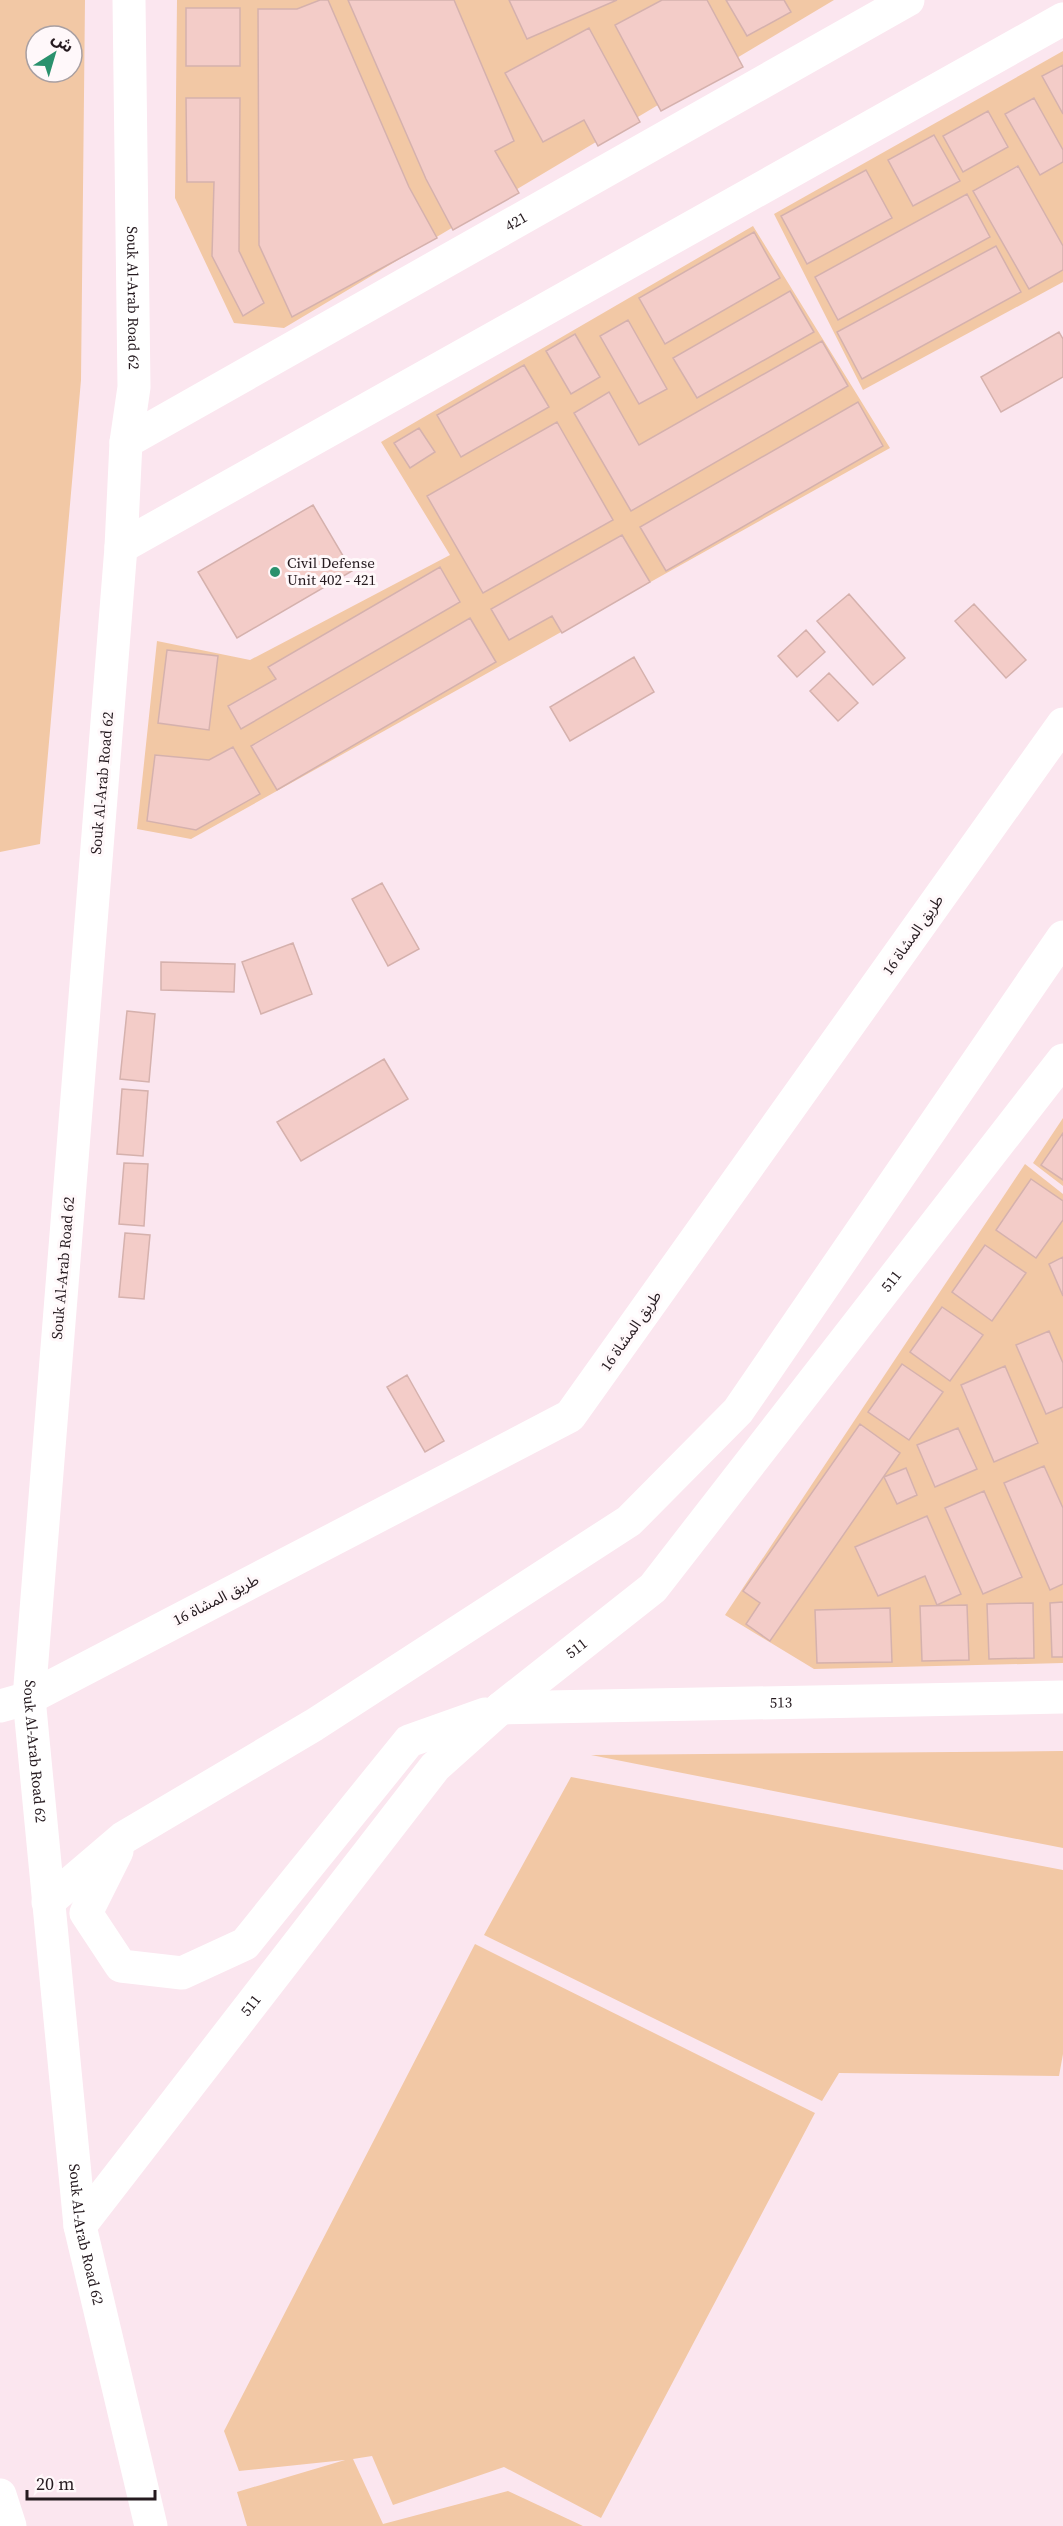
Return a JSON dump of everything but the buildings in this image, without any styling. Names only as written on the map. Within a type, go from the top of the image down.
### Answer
[{"type":"main road","name":"Souk Al-Arab Road 62","points":[[129,0],[134,387],[126,442],[121,547],[14,1702],[48,1902],[80,2226],[151,2526]]},
{"type":"main road","name":"421","points":[[126,442],[908,0]]},
{"type":"main road","points":[[121,547],[1063,19]]},
{"type":"main road","name":"طريق المشاة 16","points":[[14,1702],[570,1416],[1063,724]]},
{"type":"main road","points":[[48,1902],[123,1838],[314,1725],[629,1521],[738,1412],[1063,938]]},
{"type":"main road","name":"511","points":[[80,2226],[435,1767],[501,1708],[653,1588],[1063,1060]]},
{"type":"main road","name":"513","points":[[501,1708],[1063,1697]]},
{"type":"main road","points":[[123,1838],[86,1913],[121,1966],[182,1972],[245,1944],[409,1741],[501,1708]]},
{"type":"main road","points":[[0,2495],[10,2526]]},
{"type":"shaded area","points":[[0,0],[85,0],[81,380],[40,844],[0,852]]},
{"type":"shaded area","points":[[177,0],[834,0],[284,328],[234,323],[175,198]]},
{"type":"shaded area","points":[[1063,51],[1063,282],[863,390],[774,214]]},
{"type":"shaded area","points":[[753,226],[890,448],[191,839],[137,829],[157,641],[250,660],[450,555],[381,442]]},
{"type":"shaded area","points":[[1063,1118],[1063,1186],[1033,1163]]},
{"type":"shaded area","points":[[1025,1164],[1063,1194],[1063,1663],[814,1669],[725,1615]]},
{"type":"shaded area","points":[[1063,1751],[1063,1848],[591,1755]]},
{"type":"shaded area","points":[[571,1777],[1063,1870],[1063,2054],[1059,2076],[839,2073],[822,2101],[484,1935]]},
{"type":"shaded area","points":[[475,1944],[815,2113],[601,2518],[504,2467],[393,2505],[372,2456],[353,2459],[383,2524],[508,2491],[583,2526],[247,2526],[237,2492],[345,2460],[239,2471],[224,2431]]},
{"type":"place","name":"Civil Defense Unit 402 - 421","points":[[275,572]]}]
